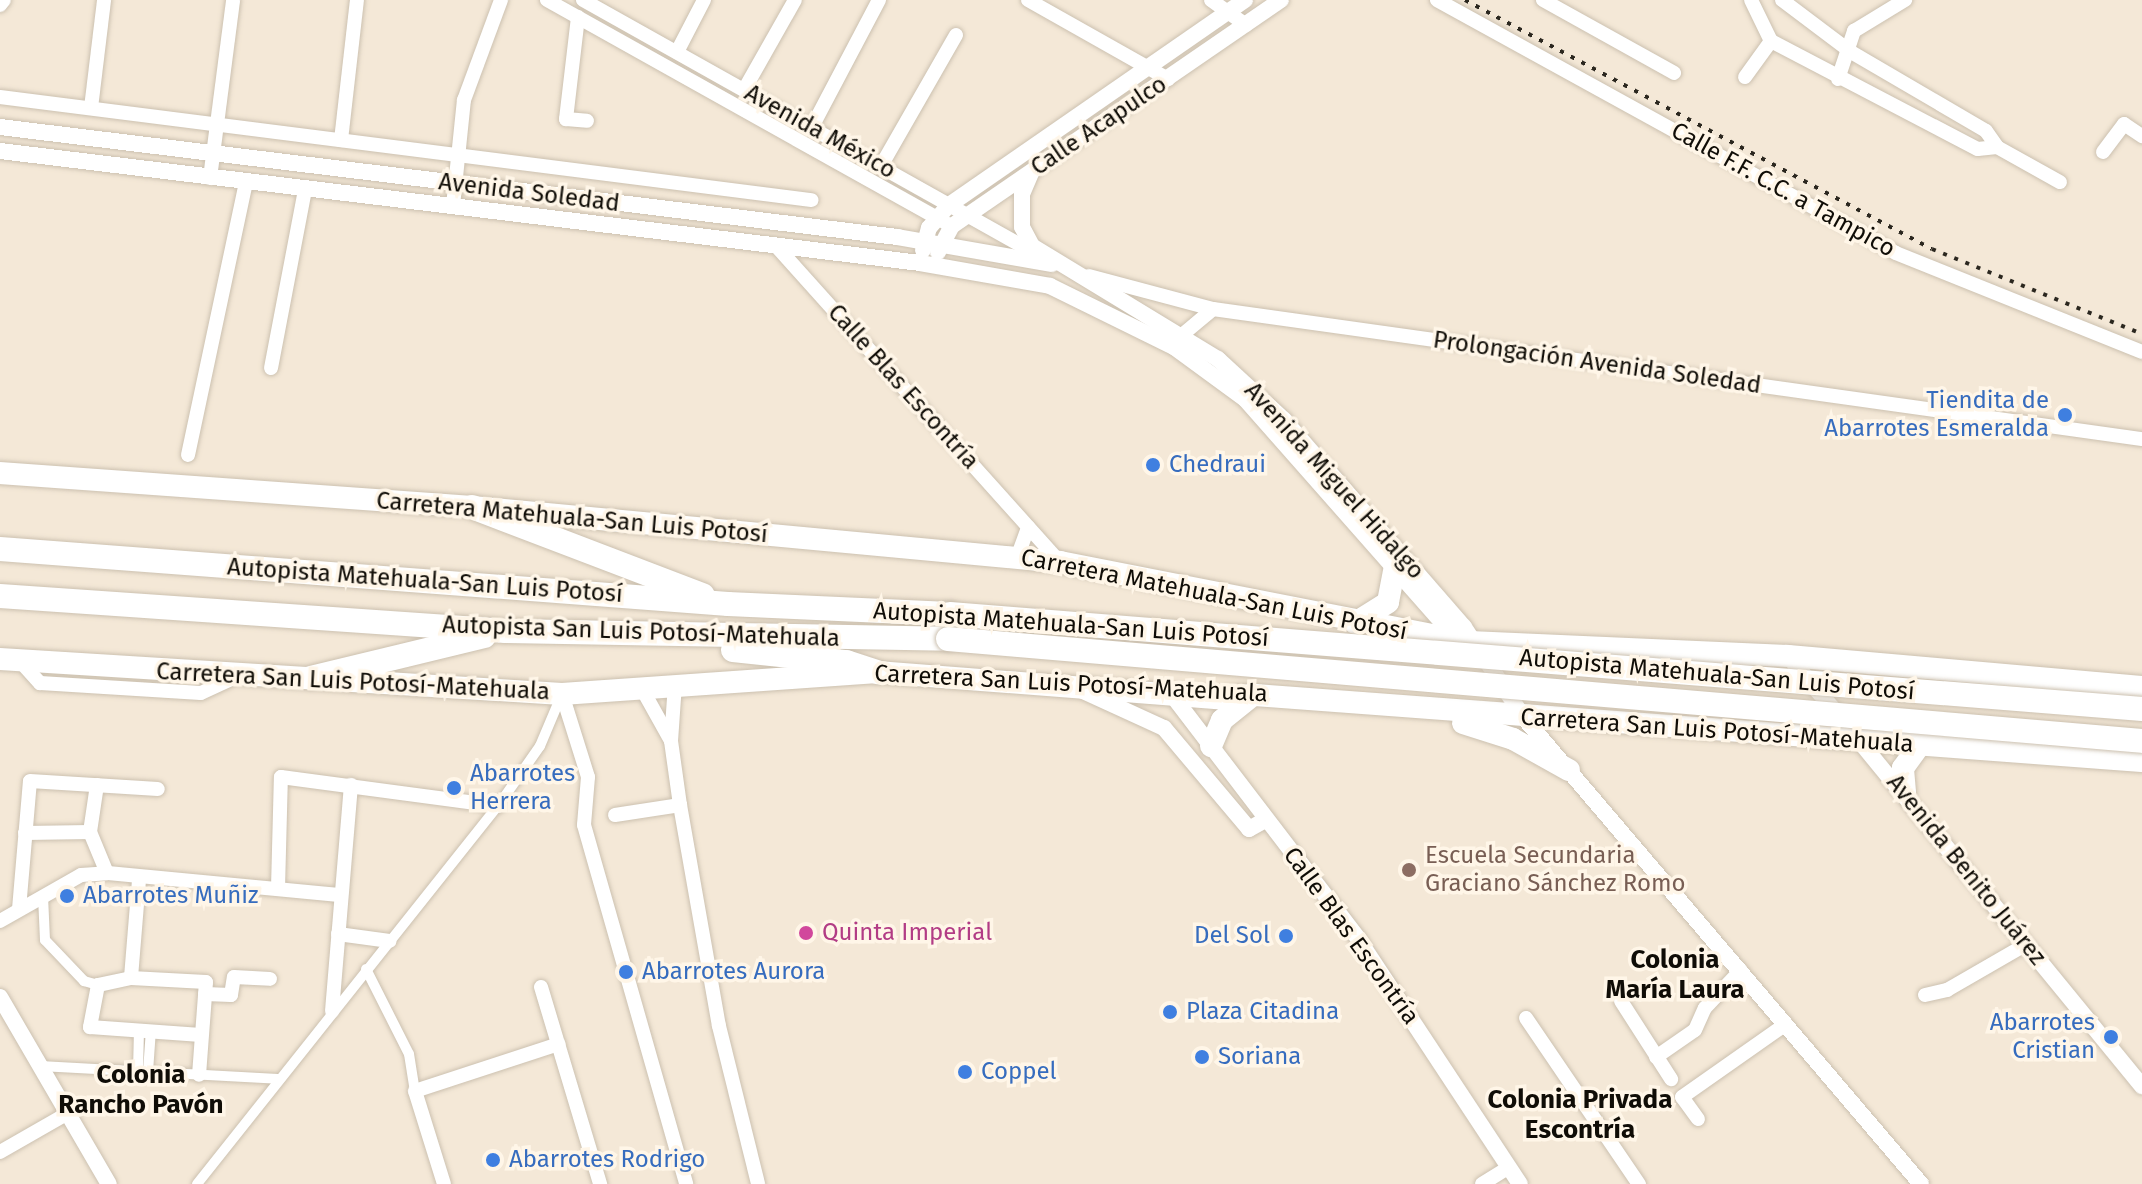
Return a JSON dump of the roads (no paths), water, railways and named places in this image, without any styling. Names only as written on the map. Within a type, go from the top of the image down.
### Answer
[{"type":"highway","points":[[472,507],[728,604]]},
{"type":"highway","name":"Autopista Matehuala-San Luis Potosí","points":[[0,549],[728,604],[950,614],[2142,709]]},
{"type":"highway","name":"Autopista San Luis Potosí-Matehuala","points":[[4,597],[506,631],[948,639],[2142,741]]},
{"type":"highway","points":[[311,678],[506,631]]},
{"type":"highway","points":[[588,634],[846,662],[877,672]]},
{"type":"main road","name":"Carretera Matehuala-San Luis Potosí","points":[[0,473],[472,507],[1060,562],[1355,623],[1469,642],[1788,656],[2142,687]]},
{"type":"main road","points":[[1355,623],[1388,602],[1395,567]]},
{"type":"main road","points":[[1297,698],[1356,693],[1411,697],[1422,674],[1418,658],[1389,629]]},
{"type":"main road","points":[[1431,712],[1461,695],[1471,678],[1469,642]]},
{"type":"main road","points":[[1487,667],[1491,653],[1504,643]]},
{"type":"main road","points":[[1566,646],[1556,657],[1551,679],[1553,692],[1577,722]]},
{"type":"main road","points":[[1751,654],[1785,681],[1792,695],[1786,721],[1770,735]]},
{"type":"main road","name":"Carretera San Luis Potosí-Matehuala","points":[[10,660],[562,694],[877,672],[1172,695],[1255,695],[1431,712],[2142,761]]},
{"type":"main road","points":[[1905,792],[1903,768],[1930,746],[1919,706],[1922,686],[1936,669]]},
{"type":"main road","points":[[1211,746],[1222,720],[1255,695]]},
{"type":"main road","points":[[1431,712],[1513,739],[1569,770]]},
{"type":"street","points":[[0,5],[4,0]]},
{"type":"street","points":[[91,108],[104,0]]},
{"type":"street","points":[[210,178],[233,0]]},
{"type":"street","points":[[341,140],[357,0]]},
{"type":"street","points":[[453,206],[473,66],[501,0]]},
{"type":"street","name":"Avenida México","points":[[547,0],[952,226]]},
{"type":"street","name":"Avenida México","points":[[583,0],[1057,265]]},
{"type":"street","points":[[609,15],[617,0]]},
{"type":"street","points":[[677,52],[704,0]]},
{"type":"street","points":[[744,90],[795,0]]},
{"type":"street","points":[[812,127],[879,0]]},
{"type":"street","points":[[1028,0],[1168,79]]},
{"type":"street","points":[[1211,0],[1246,25]]},
{"type":"street","name":"Calle Acapulco","points":[[928,264],[937,217],[949,205],[1245,0]]},
{"type":"street","name":"Calle Acapulco","points":[[932,243],[967,215],[1281,0]]},
{"type":"street","name":"Calle F.F. C.C. a Tampico","points":[[1437,0],[1896,253],[2142,352]]},
{"type":"street","points":[[1543,0],[1674,73]]},
{"type":"street","points":[[1751,0],[1771,41],[1838,79],[1978,149],[1997,147]]},
{"type":"street","points":[[1782,0],[1851,52],[1986,131],[1997,147],[2060,182]]},
{"type":"street","points":[[1838,79],[1851,52],[1854,31],[1905,0]]},
{"type":"street","points":[[578,17],[566,119],[587,121]]},
{"type":"street","points":[[881,166],[956,35]]},
{"type":"street","points":[[1745,77],[1771,41]]},
{"type":"street","points":[[0,97],[811,200]]},
{"type":"street","points":[[2103,152],[2124,124],[2142,136]]},
{"type":"street","name":"Avenida Soledad","points":[[0,127],[932,243],[1057,265]]},
{"type":"street","name":"Avenida Soledad","points":[[0,151],[928,264],[1050,286]]},
{"type":"street","points":[[1031,173],[1022,194],[1022,227],[1032,246],[1057,265]]},
{"type":"street","points":[[188,455],[246,182]]},
{"type":"street","points":[[686,185],[686,211]]},
{"type":"street","points":[[271,368],[305,189]]},
{"type":"street","name":"Calle Blas Escontría","points":[[778,248],[1060,562]]},
{"type":"street","name":"Prolongación Avenida Soledad","points":[[1057,265],[1155,297],[1213,309],[2135,438]]},
{"type":"street","name":"Avenida Miguel Hidalgo","points":[[1057,265],[1182,335],[1218,359],[1284,420],[1464,627],[1469,642],[1524,718],[1921,1184]]},
{"type":"street","name":"Avenida Miguel Hidalgo","points":[[1050,286],[1174,347],[1245,399],[1447,628],[1469,642]]},
{"type":"street","points":[[1182,335],[1213,309]]},
{"type":"street","points":[[2135,438],[2142,426]]},
{"type":"street","points":[[1017,558],[1028,527]]},
{"type":"street","name":"Avenida Benito Juárez","points":[[1788,656],[1905,792],[2025,945],[2142,1086]]},
{"type":"street","points":[[675,684],[671,741],[680,805],[719,1026],[758,1184]]},
{"type":"street","points":[[641,687],[671,741]]},
{"type":"street","points":[[1077,688],[1164,728],[1249,829],[1265,820]]},
{"type":"street","points":[[197,1184],[498,806],[540,746],[562,694]]},
{"type":"street","points":[[562,694],[588,777],[584,825],[686,1184]]},
{"type":"street","name":"Calle Blas Escontría","points":[[1172,695],[1359,940],[1520,1184]]},
{"type":"street","points":[[278,888],[281,777],[498,806]]},
{"type":"street","points":[[19,909],[30,781],[158,789]]},
{"type":"street","points":[[97,785],[90,832],[107,873]]},
{"type":"street","points":[[332,1011],[351,785]]},
{"type":"street","points":[[615,815],[680,805]]},
{"type":"street","points":[[25,833],[90,832]]},
{"type":"street","points":[[0,921],[75,876],[107,873],[139,880],[340,895]]},
{"type":"street","points":[[131,978],[139,880]]},
{"type":"street","points":[[43,896],[45,940],[84,981],[98,985],[131,978],[206,982],[199,1075]]},
{"type":"street","points":[[338,934],[390,941]]},
{"type":"street","points":[[1925,995],[1947,990],[2025,945]]},
{"type":"street","points":[[366,969],[409,1054],[415,1091],[444,1184]]},
{"type":"street","points":[[1656,1057],[1695,1030],[1705,1008],[1741,970]]},
{"type":"street","points":[[205,994],[231,995],[234,977],[270,979]]},
{"type":"street","points":[[98,985],[90,1027],[201,1035]]},
{"type":"street","points":[[541,987],[600,1184]]},
{"type":"street","points":[[0,997],[109,1184]]},
{"type":"street","points":[[1621,1001],[1671,1079]]},
{"type":"street","points":[[1526,1018],[1639,1184]]},
{"type":"street","points":[[1698,1119],[1682,1097],[1786,1024]]},
{"type":"street","points":[[143,1072],[145,1032]]},
{"type":"street","points":[[415,1091],[559,1044]]},
{"type":"street","points":[[40,1066],[278,1079]]},
{"type":"street","points":[[0,1152],[68,1113]]},
{"type":"street","points":[[1482,1184],[1508,1168]]},
{"type":"railway","points":[[1465,0],[1932,249],[2142,334]]},
{"type":"place","name":"Tiendita de Abarrotes Esmeralda","points":[[2065,415]]},
{"type":"place","name":"Chedraui","points":[[1153,465]]},
{"type":"place","name":"Abarrotes Herrera","points":[[454,788]]},
{"type":"place","name":"Escuela Secundaria Graciano Sánchez Romo","points":[[1409,870]]},
{"type":"place","name":"Abarrotes Muñiz","points":[[67,896]]},
{"type":"place","name":"Quinta Imperial","points":[[806,933]]},
{"type":"place","name":"Del Sol","points":[[1286,936]]},
{"type":"place","name":"Abarrotes Aurora","points":[[626,972]]},
{"type":"place","name":"Plaza Citadina","points":[[1170,1012]]},
{"type":"place","name":"Abarrotes Cristian","points":[[2111,1037]]},
{"type":"place","name":"Soriana","points":[[1202,1057]]},
{"type":"place","name":"Coppel","points":[[965,1072]]},
{"type":"place","name":"Abarrotes Rodrigo","points":[[493,1160]]},
{"type":"district","name":"Colonia María Laura","points":[[1675,975]]},
{"type":"district","name":"Colonia Rancho Pavón","points":[[141,1090]]},
{"type":"district","name":"Colonia Privada Escontría","points":[[1580,1115]]}]
